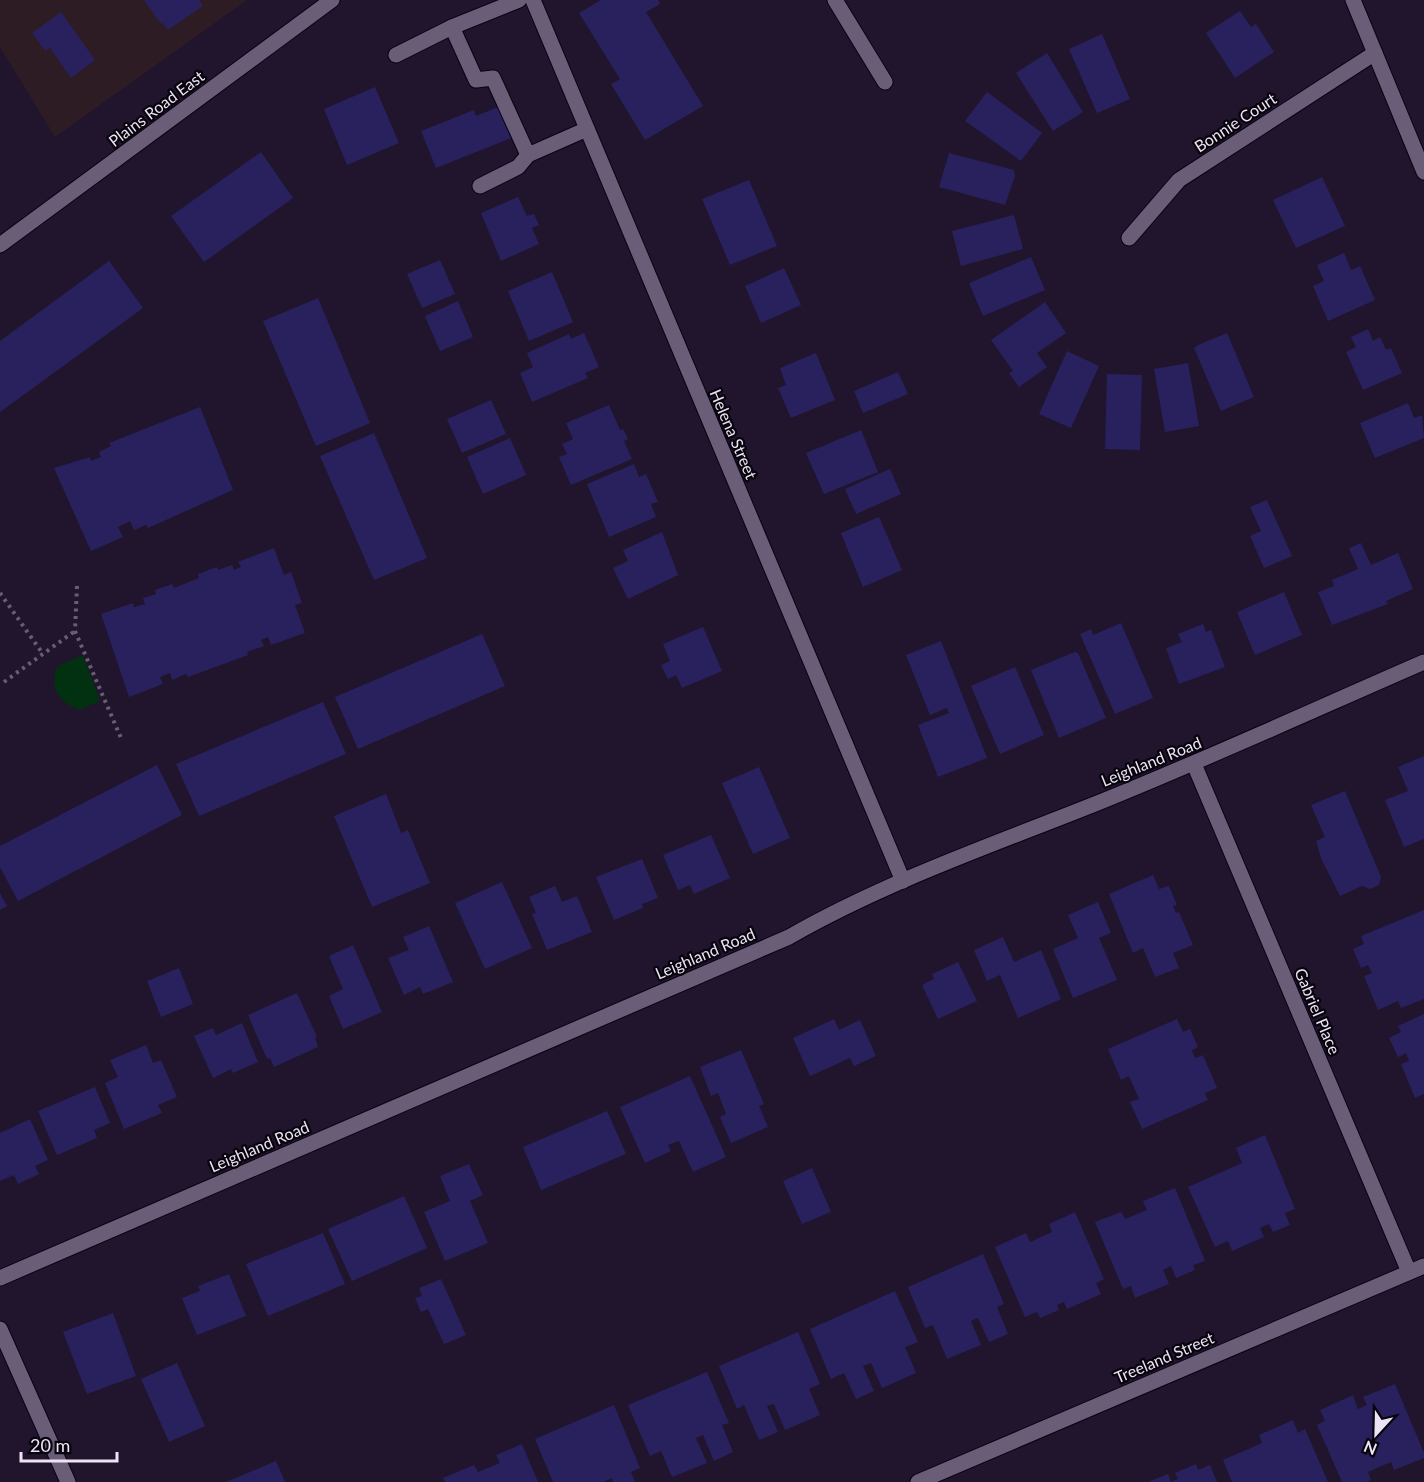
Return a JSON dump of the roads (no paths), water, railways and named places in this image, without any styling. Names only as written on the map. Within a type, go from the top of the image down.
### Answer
[{"type":"street","name":"Plains Road East","points":[[0,245],[333,0]]},
{"type":"street","points":[[396,55],[452,27],[519,0]]},
{"type":"street","name":"Helena Street","points":[[532,0],[903,881]]},
{"type":"street","points":[[835,0],[885,82]]},
{"type":"street","points":[[1353,0],[1424,172]]},
{"type":"street","points":[[452,27],[476,80],[493,78],[528,155]]},
{"type":"street","name":"Bonnie Court","points":[[1129,238],[1179,180],[1375,53]]},
{"type":"street","points":[[480,186],[518,167],[528,155],[587,129]]},
{"type":"street","name":"Leighland Road","points":[[0,1278],[789,937],[835,911],[903,881],[1194,764],[1424,662]]},
{"type":"street","name":"Gabriel Place","points":[[1194,764],[1409,1272]]},
{"type":"street","name":"Treeland Street","points":[[918,1482],[1424,1266]]},
{"type":"street","points":[[0,1329],[68,1482]]}]
